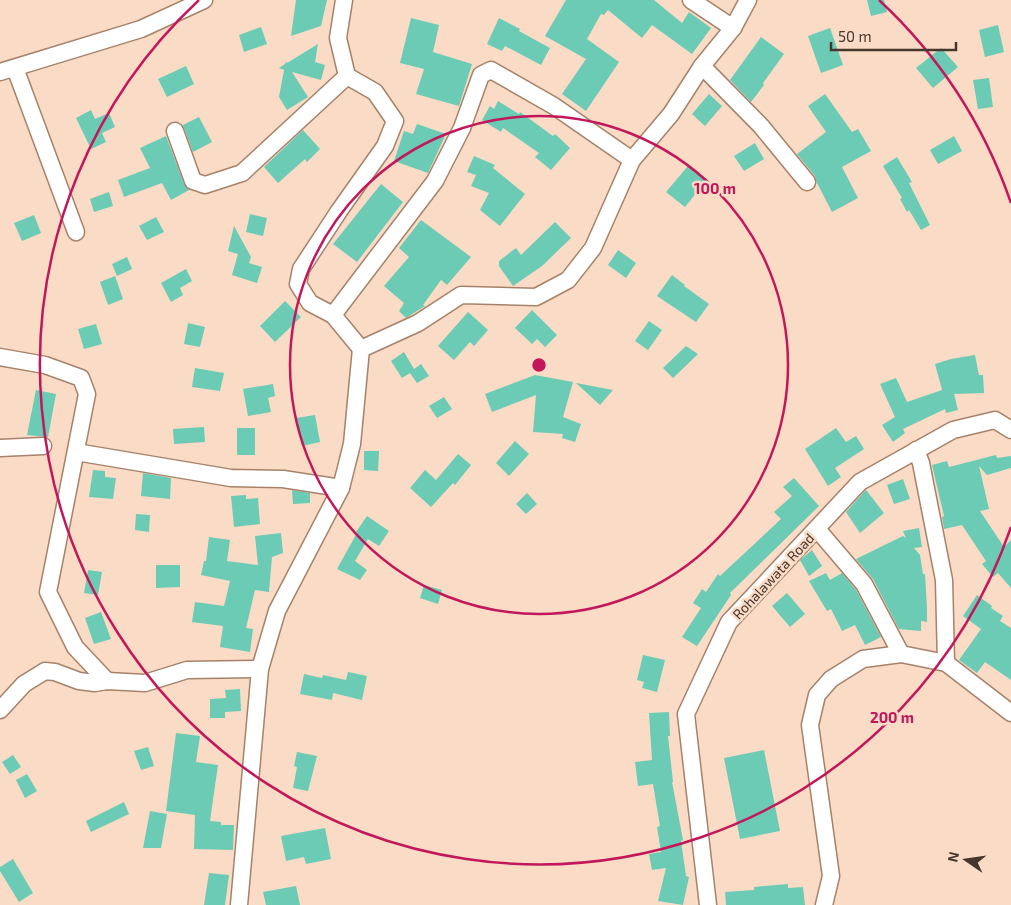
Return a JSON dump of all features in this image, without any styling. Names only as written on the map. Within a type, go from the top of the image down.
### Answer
[{"type":"street","points":[[76,232],[7,70],[142,29],[204,0]]},
{"type":"street","points":[[239,905],[260,669],[277,611],[341,488],[352,444],[361,350],[333,315],[310,303],[298,284],[301,269],[385,146],[395,121],[375,92],[347,76],[338,38],[344,0]]},
{"type":"street","points":[[691,0],[733,28]]},
{"type":"street","points":[[361,350],[418,323],[461,295],[536,297],[568,280],[593,248],[632,160],[671,114],[702,66],[733,28],[748,0]]},
{"type":"street","points":[[702,66],[761,126],[807,182]]},
{"type":"street","points":[[333,315],[434,181],[462,128],[481,75],[491,70],[554,106],[632,160]]},
{"type":"street","points":[[176,131],[193,181],[205,185],[242,173],[347,76]]},
{"type":"street","points":[[0,357],[45,364],[80,378],[87,394],[48,592],[75,647],[107,681]]},
{"type":"street","name":"Rohalawata Road","points":[[708,905],[686,714],[728,622],[860,482],[953,430],[1003,418],[1011,430]]},
{"type":"street","points":[[0,448],[43,446]]},
{"type":"street","points":[[916,450],[922,463],[944,580],[946,663]]},
{"type":"street","points":[[76,452],[231,478],[283,480],[341,488]]},
{"type":"street","points":[[817,529],[864,584],[901,654]]},
{"type":"street","points":[[824,905],[831,876],[810,725],[817,696],[831,679],[863,659],[901,654],[946,663],[1011,713]]},
{"type":"street","points":[[0,710],[24,684],[45,671],[55,672],[79,681],[95,683],[107,681],[145,682],[188,670],[260,669]]},
{"type":"building","points":[[296,0],[327,0],[321,26],[291,36]]},
{"type":"building","points":[[566,0],[654,0],[682,23],[689,12],[711,28],[692,54],[652,25],[642,38],[608,10],[604,15],[601,14],[587,39],[619,62],[586,111],[562,94],[586,59],[545,36]]},
{"type":"building","points":[[867,0],[884,0],[887,12],[871,16]]},
{"type":"building","points":[[411,18],[439,25],[433,52],[472,64],[459,106],[416,94],[424,69],[400,63]]},
{"type":"building","points":[[499,18],[550,48],[541,65],[505,46],[502,51],[487,44]]},
{"type":"building","points":[[998,25],[1004,52],[985,57],[979,30]]},
{"type":"building","points":[[261,27],[267,44],[244,52],[239,35]]},
{"type":"building","points":[[830,28],[843,65],[821,73],[808,36]]},
{"type":"building","points":[[761,37],[784,54],[751,102],[730,80]]},
{"type":"building","points":[[318,44],[315,62],[325,65],[321,80],[292,72],[308,97],[287,110],[279,97],[284,70],[279,68]]},
{"type":"building","points":[[941,48],[958,67],[933,88],[916,68]]},
{"type":"building","points":[[186,66],[194,84],[167,97],[158,79]]},
{"type":"building","points":[[989,78],[993,107],[978,109],[973,80]]},
{"type":"building","points":[[709,94],[722,106],[705,126],[692,114]]},
{"type":"building","points":[[825,94],[852,132],[858,129],[871,151],[842,167],[858,198],[832,212],[815,176],[797,154],[826,132],[808,106]]},
{"type":"building","points":[[498,101],[519,114],[520,112],[553,136],[555,134],[570,148],[551,170],[535,157],[539,153],[503,128],[501,132],[482,120],[490,106],[494,109]]},
{"type":"building","points":[[91,110],[95,119],[109,113],[115,127],[102,133],[106,142],[91,149],[76,118]]},
{"type":"building","points":[[199,117],[212,142],[193,152],[183,125]]},
{"type":"building","points":[[417,124],[446,134],[428,173],[394,161],[404,131],[413,134]]},
{"type":"building","points":[[303,130],[320,149],[307,162],[305,159],[278,183],[264,167]]},
{"type":"building","points":[[166,136],[184,184],[189,190],[171,200],[162,183],[124,197],[118,180],[150,168],[140,148]]},
{"type":"building","points":[[954,136],[962,151],[938,164],[930,150]]},
{"type":"building","points":[[755,143],[764,159],[744,171],[734,156]]},
{"type":"building","points":[[474,156],[495,165],[493,168],[525,194],[500,226],[480,210],[489,193],[471,186],[476,175],[467,172]]},
{"type":"building","points":[[897,157],[912,182],[909,183],[930,225],[921,230],[909,210],[907,212],[900,199],[902,198],[883,166]]},
{"type":"building","points":[[688,166],[706,181],[685,207],[666,192]]},
{"type":"building","points":[[381,184],[403,202],[357,262],[333,244]]},
{"type":"building","points":[[109,192],[113,206],[94,212],[90,199]]},
{"type":"building","points":[[250,214],[267,218],[263,236],[246,232]]},
{"type":"building","points":[[34,215],[41,233],[22,241],[14,223]]},
{"type":"building","points":[[156,217],[164,232],[147,240],[139,226]]},
{"type":"building","points":[[421,220],[471,257],[447,285],[441,280],[423,305],[425,306],[406,318],[399,311],[404,303],[384,286],[409,257],[399,248]]},
{"type":"building","points":[[555,222],[571,238],[542,266],[513,286],[499,266],[499,261],[516,248],[521,255]]},
{"type":"building","points":[[234,226],[251,257],[249,263],[262,267],[257,283],[232,275],[238,254],[228,251]]},
{"type":"building","points":[[618,250],[636,263],[626,278],[608,265]]},
{"type":"building","points":[[127,257],[132,269],[117,276],[112,264]]},
{"type":"building","points":[[186,269],[192,281],[180,288],[183,295],[171,302],[161,283]]},
{"type":"building","points":[[672,275],[709,304],[696,322],[657,296]]},
{"type":"building","points":[[115,276],[123,299],[108,305],[100,282]]},
{"type":"building","points":[[285,301],[301,317],[275,342],[260,326]]},
{"type":"building","points":[[532,310],[557,335],[545,347],[537,339],[532,344],[515,328]]},
{"type":"building","points":[[468,312],[488,330],[474,346],[470,342],[454,360],[438,346]]},
{"type":"building","points":[[649,321],[662,330],[648,350],[635,341]]},
{"type":"building","points":[[188,323],[205,327],[200,347],[184,344]]},
{"type":"building","points":[[96,324],[102,344],[84,349],[78,329]]},
{"type":"building","points":[[686,346],[698,354],[673,378],[663,368]]},
{"type":"building","points":[[404,352],[414,369],[421,364],[429,376],[417,383],[410,373],[402,378],[391,361]]},
{"type":"building","points":[[975,355],[979,375],[983,375],[984,393],[954,394],[958,410],[946,413],[945,409],[903,429],[905,433],[893,442],[882,425],[895,417],[880,384],[896,378],[907,402],[942,390],[935,364]]},
{"type":"building","points":[[195,368],[224,373],[220,391],[192,387]]},
{"type":"building","points":[[535,375],[573,382],[563,417],[581,424],[575,442],[562,438],[563,434],[533,432],[536,395],[492,412],[485,394]]},
{"type":"building","points":[[576,383],[613,390],[600,405]]},
{"type":"building","points":[[273,384],[275,396],[268,398],[271,412],[248,416],[243,389]]},
{"type":"building","points":[[36,390],[56,394],[48,437],[27,435]]},
{"type":"building","points":[[444,397],[452,409],[437,418],[429,406]]},
{"type":"building","points":[[315,415],[320,442],[302,446],[296,418]]},
{"type":"building","points":[[204,427],[205,442],[174,444],[173,429]]},
{"type":"building","points":[[237,428],[255,428],[255,455],[237,455]]},
{"type":"building","points":[[836,428],[846,442],[856,436],[864,449],[835,468],[841,477],[828,486],[805,449]]},
{"type":"building","points":[[515,441],[529,454],[509,476],[496,463]]},
{"type":"building","points":[[364,451],[379,451],[378,471],[364,470]]},
{"type":"building","points":[[458,454],[471,465],[455,485],[453,483],[431,507],[410,488],[425,470],[436,480]]},
{"type":"building","points":[[996,455],[997,458],[1011,456],[1011,468],[987,475],[979,466],[989,509],[980,511],[1004,547],[1011,540],[1011,588],[998,573],[993,577],[982,564],[986,561],[962,525],[944,529],[942,517],[944,516],[932,465],[947,461],[949,467]]},
{"type":"building","points":[[93,470],[105,471],[105,477],[116,478],[113,499],[89,497]]},
{"type":"building","points":[[143,473],[171,478],[170,499],[141,496]]},
{"type":"building","points":[[794,478],[819,506],[730,593],[731,595],[697,646],[682,637],[701,608],[693,603],[702,589],[706,592],[718,574],[720,576],[781,519],[774,512],[792,496],[783,487]]},
{"type":"building","points":[[903,479],[910,499],[894,504],[887,485]]},
{"type":"building","points":[[292,490],[310,493],[310,503],[293,504]]},
{"type":"building","points":[[866,490],[884,513],[860,533],[846,512]]},
{"type":"building","points":[[527,493],[537,504],[526,514],[516,504]]},
{"type":"building","points":[[246,495],[246,499],[258,498],[260,524],[234,527],[231,496]]},
{"type":"building","points":[[136,514],[150,515],[149,532],[135,530]]},
{"type":"building","points":[[367,516],[389,531],[379,546],[368,539],[355,561],[367,570],[360,580],[337,569],[356,532]]},
{"type":"building","points":[[919,528],[922,547],[914,548],[920,555],[923,574],[925,574],[927,608],[927,622],[921,621],[921,631],[899,629],[873,579],[856,559],[903,536],[906,538],[903,531]]},
{"type":"building","points":[[281,533],[283,553],[272,557],[269,592],[255,590],[246,628],[253,629],[250,652],[220,647],[223,626],[192,622],[195,602],[224,606],[230,581],[201,575],[204,561],[206,561],[209,537],[230,540],[227,561],[258,565],[255,536]]},
{"type":"building","points":[[812,550],[822,566],[809,576],[800,560]]},
{"type":"building","points":[[156,565],[180,565],[180,587],[156,588]]},
{"type":"building","points":[[88,570],[102,572],[98,595],[84,593]]},
{"type":"building","points":[[826,573],[830,580],[842,573],[856,590],[881,637],[865,645],[855,625],[842,631],[831,609],[827,611],[809,581]]},
{"type":"building","points":[[424,585],[442,590],[438,604],[420,598]]},
{"type":"building","points":[[787,593],[805,614],[790,627],[772,606]]},
{"type":"building","points":[[977,595],[1003,616],[1000,621],[1011,628],[1011,680],[985,662],[977,673],[959,660],[981,629],[963,616]]},
{"type":"building","points":[[101,612],[111,639],[94,644],[85,618]]},
{"type":"building","points":[[643,655],[665,660],[657,692],[642,688],[644,682],[637,680]]},
{"type":"building","points":[[348,672],[367,676],[362,700],[333,693],[332,700],[300,694],[304,674],[322,678],[323,675],[346,680]]},
{"type":"building","points":[[240,689],[241,711],[225,712],[225,718],[210,718],[210,699],[226,698],[225,690]]},
{"type":"building","points":[[669,712],[670,736],[668,736],[672,782],[683,840],[681,841],[686,876],[689,877],[683,905],[658,901],[666,868],[652,870],[649,854],[661,852],[657,827],[660,826],[653,784],[638,786],[635,762],[652,760],[649,713]]},
{"type":"building","points":[[176,733],[200,736],[196,762],[218,765],[210,821],[221,822],[221,825],[234,825],[233,850],[194,849],[195,815],[166,811]]},
{"type":"building","points":[[148,747],[154,766],[141,770],[134,751]]},
{"type":"building","points":[[764,750],[780,831],[740,839],[724,758]]},
{"type":"building","points":[[297,752],[317,756],[308,791],[293,788],[297,767],[294,766]]},
{"type":"building","points":[[13,755],[21,767],[10,774],[2,762]]},
{"type":"building","points":[[27,774],[37,791],[25,798],[16,780]]},
{"type":"building","points":[[124,802],[129,814],[91,832],[86,821]]},
{"type":"building","points":[[150,811],[167,814],[161,848],[143,848]]},
{"type":"building","points":[[325,828],[331,859],[306,864],[304,857],[286,861],[281,836]]},
{"type":"building","points":[[13,859],[33,893],[19,902],[0,871],[0,867]]},
{"type":"building","points":[[209,873],[229,875],[225,905],[204,905]]},
{"type":"building","points":[[788,884],[788,888],[803,887],[805,905],[726,905],[725,892],[754,890],[754,887]]},
{"type":"building","points":[[296,886],[300,905],[266,905],[263,892]]}]
